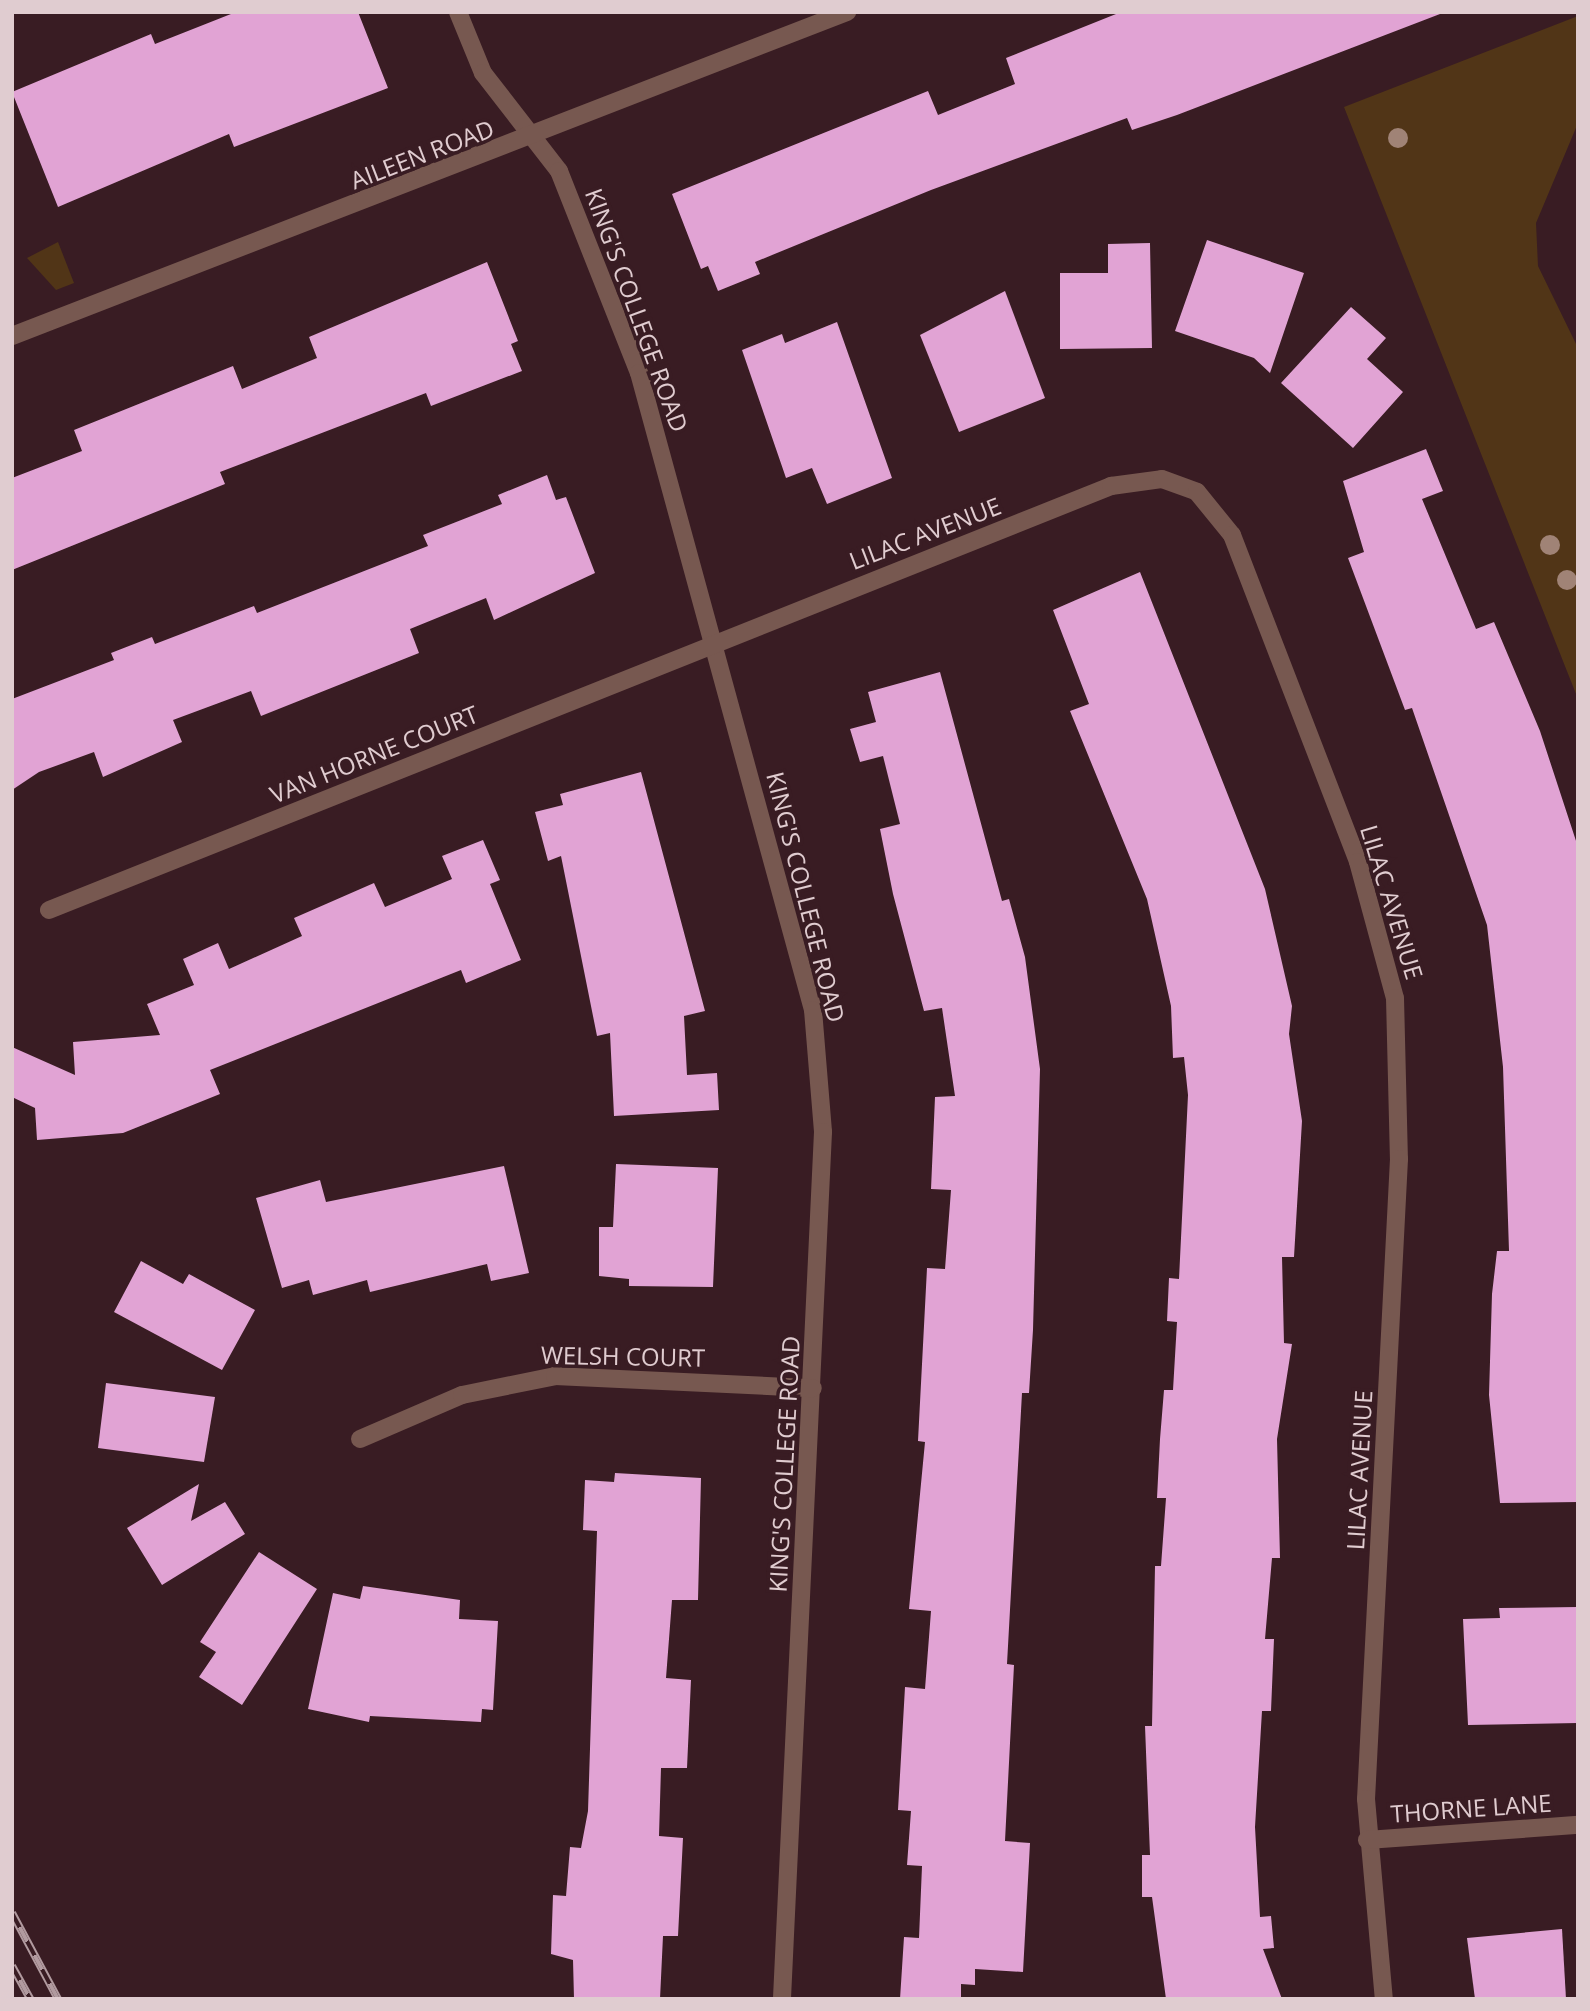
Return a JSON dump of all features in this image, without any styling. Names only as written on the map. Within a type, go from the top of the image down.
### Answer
[{"type":"street","name":"KING'S COLLEGE ROAD","points":[[458,12],[483,74],[536,137],[559,171],[639,373],[716,643],[813,1010],[823,1132],[813,1388],[782,1999]]},
{"type":"street","name":"AILEEN ROAD","points":[[12,336],[536,137],[847,12]]},
{"type":"street","name":"LILAC AVENUE","points":[[716,643],[1127,481],[1180,483],[1224,518],[1358,862],[1395,998],[1399,1159],[1367,1840],[1384,1999]]},
{"type":"street","name":"VAN HORNE COURT","points":[[49,910],[716,643]]},
{"type":"street","name":"WELSH COURT","points":[[360,1439],[462,1395],[544,1377],[813,1388]]},
{"type":"street","name":"THORNE LANE","points":[[1367,1840],[1578,1825]]},
{"type":"shaded area","points":[[1578,16],[1578,123],[1536,223],[1538,266],[1578,348],[1578,699],[1344,107]]},
{"type":"shaded area","points":[[58,242],[74,283],[56,290],[27,258]]},
{"type":"building","points":[[236,12],[358,12],[388,88],[234,147],[229,134],[58,207],[12,92],[151,34],[155,44]]},
{"type":"building","points":[[1121,12],[1440,14],[1177,115],[1132,130],[1127,118],[931,190],[755,262],[760,274],[718,291],[708,266],[701,269],[672,194],[928,91],[938,115],[1015,84],[1006,58]]},
{"type":"building","points":[[1207,240],[1304,273],[1270,373],[1254,358],[1175,331]]},
{"type":"building","points":[[1150,243],[1152,348],[1060,349],[1060,273],[1108,273],[1108,244]]},
{"type":"building","points":[[487,262],[518,341],[511,344],[522,371],[431,406],[426,393],[220,472],[225,484],[12,570],[12,478],[82,451],[74,430],[233,366],[242,389],[317,358],[309,337]]},
{"type":"building","points":[[1005,291],[1045,398],[959,432],[920,335]]},
{"type":"building","points":[[1351,307],[1386,338],[1367,359],[1403,392],[1353,448],[1281,383]]},
{"type":"building","points":[[837,322],[892,478],[827,504],[812,468],[786,478],[742,350],[782,334],[785,343]]},
{"type":"building","points":[[1426,449],[1443,491],[1422,499],[1476,629],[1494,622],[1540,731],[1578,847],[1578,1502],[1500,1503],[1489,1395],[1492,1294],[1497,1251],[1509,1251],[1503,1067],[1487,925],[1412,708],[1405,710],[1348,558],[1364,552],[1343,481]]},
{"type":"building","points":[[547,475],[556,500],[566,497],[595,573],[494,620],[486,598],[410,629],[419,653],[261,716],[251,691],[173,720],[182,742],[103,777],[94,752],[39,772],[12,790],[12,699],[114,660],[111,653],[152,637],[155,644],[254,606],[257,613],[428,546],[423,535],[502,504],[498,495]]},
{"type":"building","points":[[1140,572],[1265,889],[1292,1006],[1289,1034],[1302,1121],[1294,1257],[1282,1257],[1284,1343],[1292,1344],[1277,1439],[1280,1558],[1272,1558],[1265,1639],[1274,1639],[1271,1711],[1262,1711],[1255,1827],[1260,1917],[1271,1916],[1274,1948],[1263,1949],[1282,1999],[1166,1999],[1152,1897],[1142,1897],[1142,1855],[1150,1855],[1145,1726],[1152,1726],[1155,1566],[1161,1566],[1166,1498],[1157,1498],[1160,1439],[1164,1390],[1173,1390],[1177,1322],[1167,1321],[1169,1278],[1179,1279],[1188,1095],[1184,1057],[1173,1058],[1171,1006],[1147,899],[1070,711],[1089,704],[1053,610]]},
{"type":"building","points":[[940,672],[1002,901],[1009,899],[1025,957],[1040,1069],[1033,1330],[1029,1393],[1022,1393],[1007,1664],[1014,1665],[1005,1841],[1030,1843],[1023,1972],[975,1969],[975,1985],[961,1984],[961,1999],[900,1999],[904,1937],[919,1938],[922,1866],[907,1865],[911,1811],[898,1810],[905,1687],[925,1689],[931,1611],[909,1609],[925,1442],[918,1441],[927,1268],[945,1269],[951,1190],[931,1189],[935,1097],[955,1096],[942,1008],[924,1011],[893,894],[880,829],[900,824],[883,756],[860,762],[850,729],[876,722],[868,692]]},
{"type":"building","points":[[641,772],[705,1011],[684,1016],[687,1075],[717,1073],[719,1110],[614,1116],[610,1033],[597,1036],[561,856],[548,861],[535,812],[563,805],[560,794]]},
{"type":"building","points":[[483,840],[500,880],[490,884],[521,960],[466,983],[461,970],[210,1070],[220,1094],[123,1133],[37,1140],[35,1108],[12,1097],[12,1047],[75,1075],[73,1042],[160,1035],[147,1004],[194,985],[183,959],[218,943],[229,969],[302,936],[294,918],[374,883],[385,907],[452,879],[442,856]]},
{"type":"building","points":[[616,1164],[718,1168],[713,1287],[629,1286],[629,1279],[599,1276],[599,1227],[613,1227]]},
{"type":"building","points":[[504,1166],[529,1273],[491,1281],[487,1264],[370,1292],[367,1280],[313,1295],[309,1280],[282,1288],[256,1198],[320,1180],[326,1202]]},
{"type":"building","points":[[141,1261],[183,1284],[189,1274],[255,1310],[222,1370],[114,1312]]},
{"type":"building","points":[[106,1383],[215,1397],[204,1462],[98,1448]]},
{"type":"building","points":[[615,1473],[701,1478],[698,1600],[672,1600],[666,1678],[691,1680],[687,1768],[661,1768],[659,1836],[683,1838],[678,1936],[663,1936],[660,1999],[574,1999],[573,1960],[551,1954],[553,1895],[566,1896],[570,1847],[581,1848],[588,1811],[597,1531],[583,1530],[585,1480],[614,1482]]},
{"type":"building","points":[[199,1484],[191,1521],[225,1502],[245,1534],[162,1585],[127,1528]]},
{"type":"building","points":[[259,1552],[317,1589],[242,1705],[199,1677],[216,1652],[200,1642]]},
{"type":"building","points":[[363,1586],[460,1600],[459,1619],[498,1621],[493,1710],[482,1709],[481,1722],[370,1716],[369,1722],[308,1709],[333,1593],[360,1599]]},
{"type":"building","points":[[1578,1607],[1578,1723],[1468,1725],[1463,1619],[1500,1618],[1499,1608]]},
{"type":"building","points":[[1562,1929],[1566,1999],[1475,1999],[1467,1938]]},
{"type":"railway","points":[[12,1913],[58,1999]]},
{"type":"railway","points":[[12,1966],[30,1999]]}]
